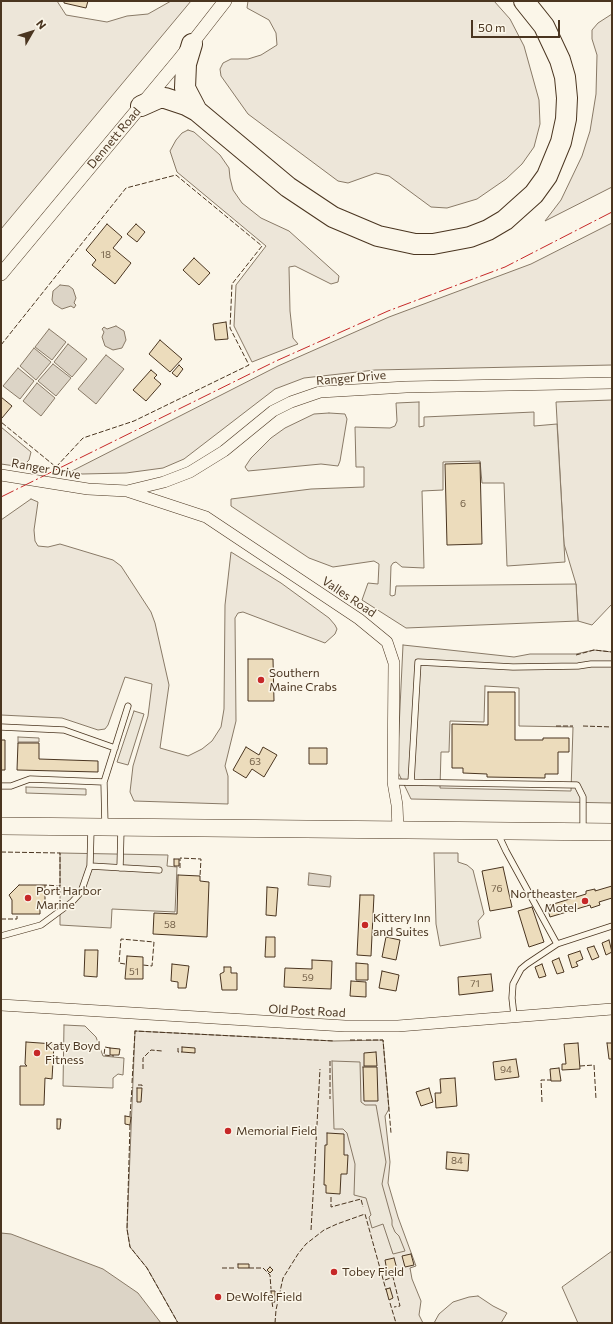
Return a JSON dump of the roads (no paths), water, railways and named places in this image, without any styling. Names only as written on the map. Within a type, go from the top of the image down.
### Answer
[{"type":"highway","points":[[141,106],[159,98],[165,98],[186,104],[288,187],[333,217],[378,236],[415,244],[433,244],[470,237],[488,230],[505,220],[534,194],[547,176],[562,142],[566,118],[567,98],[565,77],[560,60],[544,26],[524,1]]},
{"type":"highway","points":[[192,44],[186,64],[185,83],[196,111]]},
{"type":"main road","points":[[1,826],[612,832]]},
{"type":"street","name":"Dennett Road","points":[[1,274],[192,44],[225,1]]},
{"type":"street","name":"Ranger Drive","points":[[1,474],[88,489],[127,491],[164,482],[190,472],[224,451],[273,410],[320,392],[406,387],[612,383]]},
{"type":"street","name":"Valles Road","points":[[127,491],[206,517],[359,619],[387,642],[394,663],[393,782],[397,805],[398,830]]},
{"type":"street","name":"Old Post Road","points":[[1,1005],[345,1026],[398,1026],[612,1009]]},
{"type":"lane","points":[[411,782],[418,662],[513,667],[612,664]]},
{"type":"lane","points":[[120,868],[106,827],[104,782],[128,706]]},
{"type":"lane","points":[[1,727],[64,730],[115,748]]},
{"type":"lane","points":[[1,786],[11,786],[30,779],[104,782]]},
{"type":"lane","points":[[393,782],[577,785],[583,797],[584,832]]},
{"type":"lane","points":[[1,936],[41,925],[72,902],[81,892],[106,827]]},
{"type":"lane","points":[[498,831],[506,851],[557,944]]},
{"type":"lane","points":[[90,866],[159,870]]},
{"type":"lane","points":[[514,1016],[512,990],[516,977],[533,958],[557,944],[612,926]]},
{"type":"place","name":"Southern Maine Crabs","points":[[261,680]]},
{"type":"place","name":"Port Harbor Marine","points":[[28,898]]},
{"type":"place","name":"Northeaster Motel","points":[[585,901]]},
{"type":"place","name":"Kittery Inn and Suites","points":[[365,925]]},
{"type":"place","name":"Katy Boyd Fitness","points":[[37,1053]]},
{"type":"place","name":"Memorial Field","points":[[228,1131]]},
{"type":"place","name":"Tobey Field","points":[[334,1272]]},
{"type":"place","name":"DeWolfe Field","points":[[218,1297]]}]
